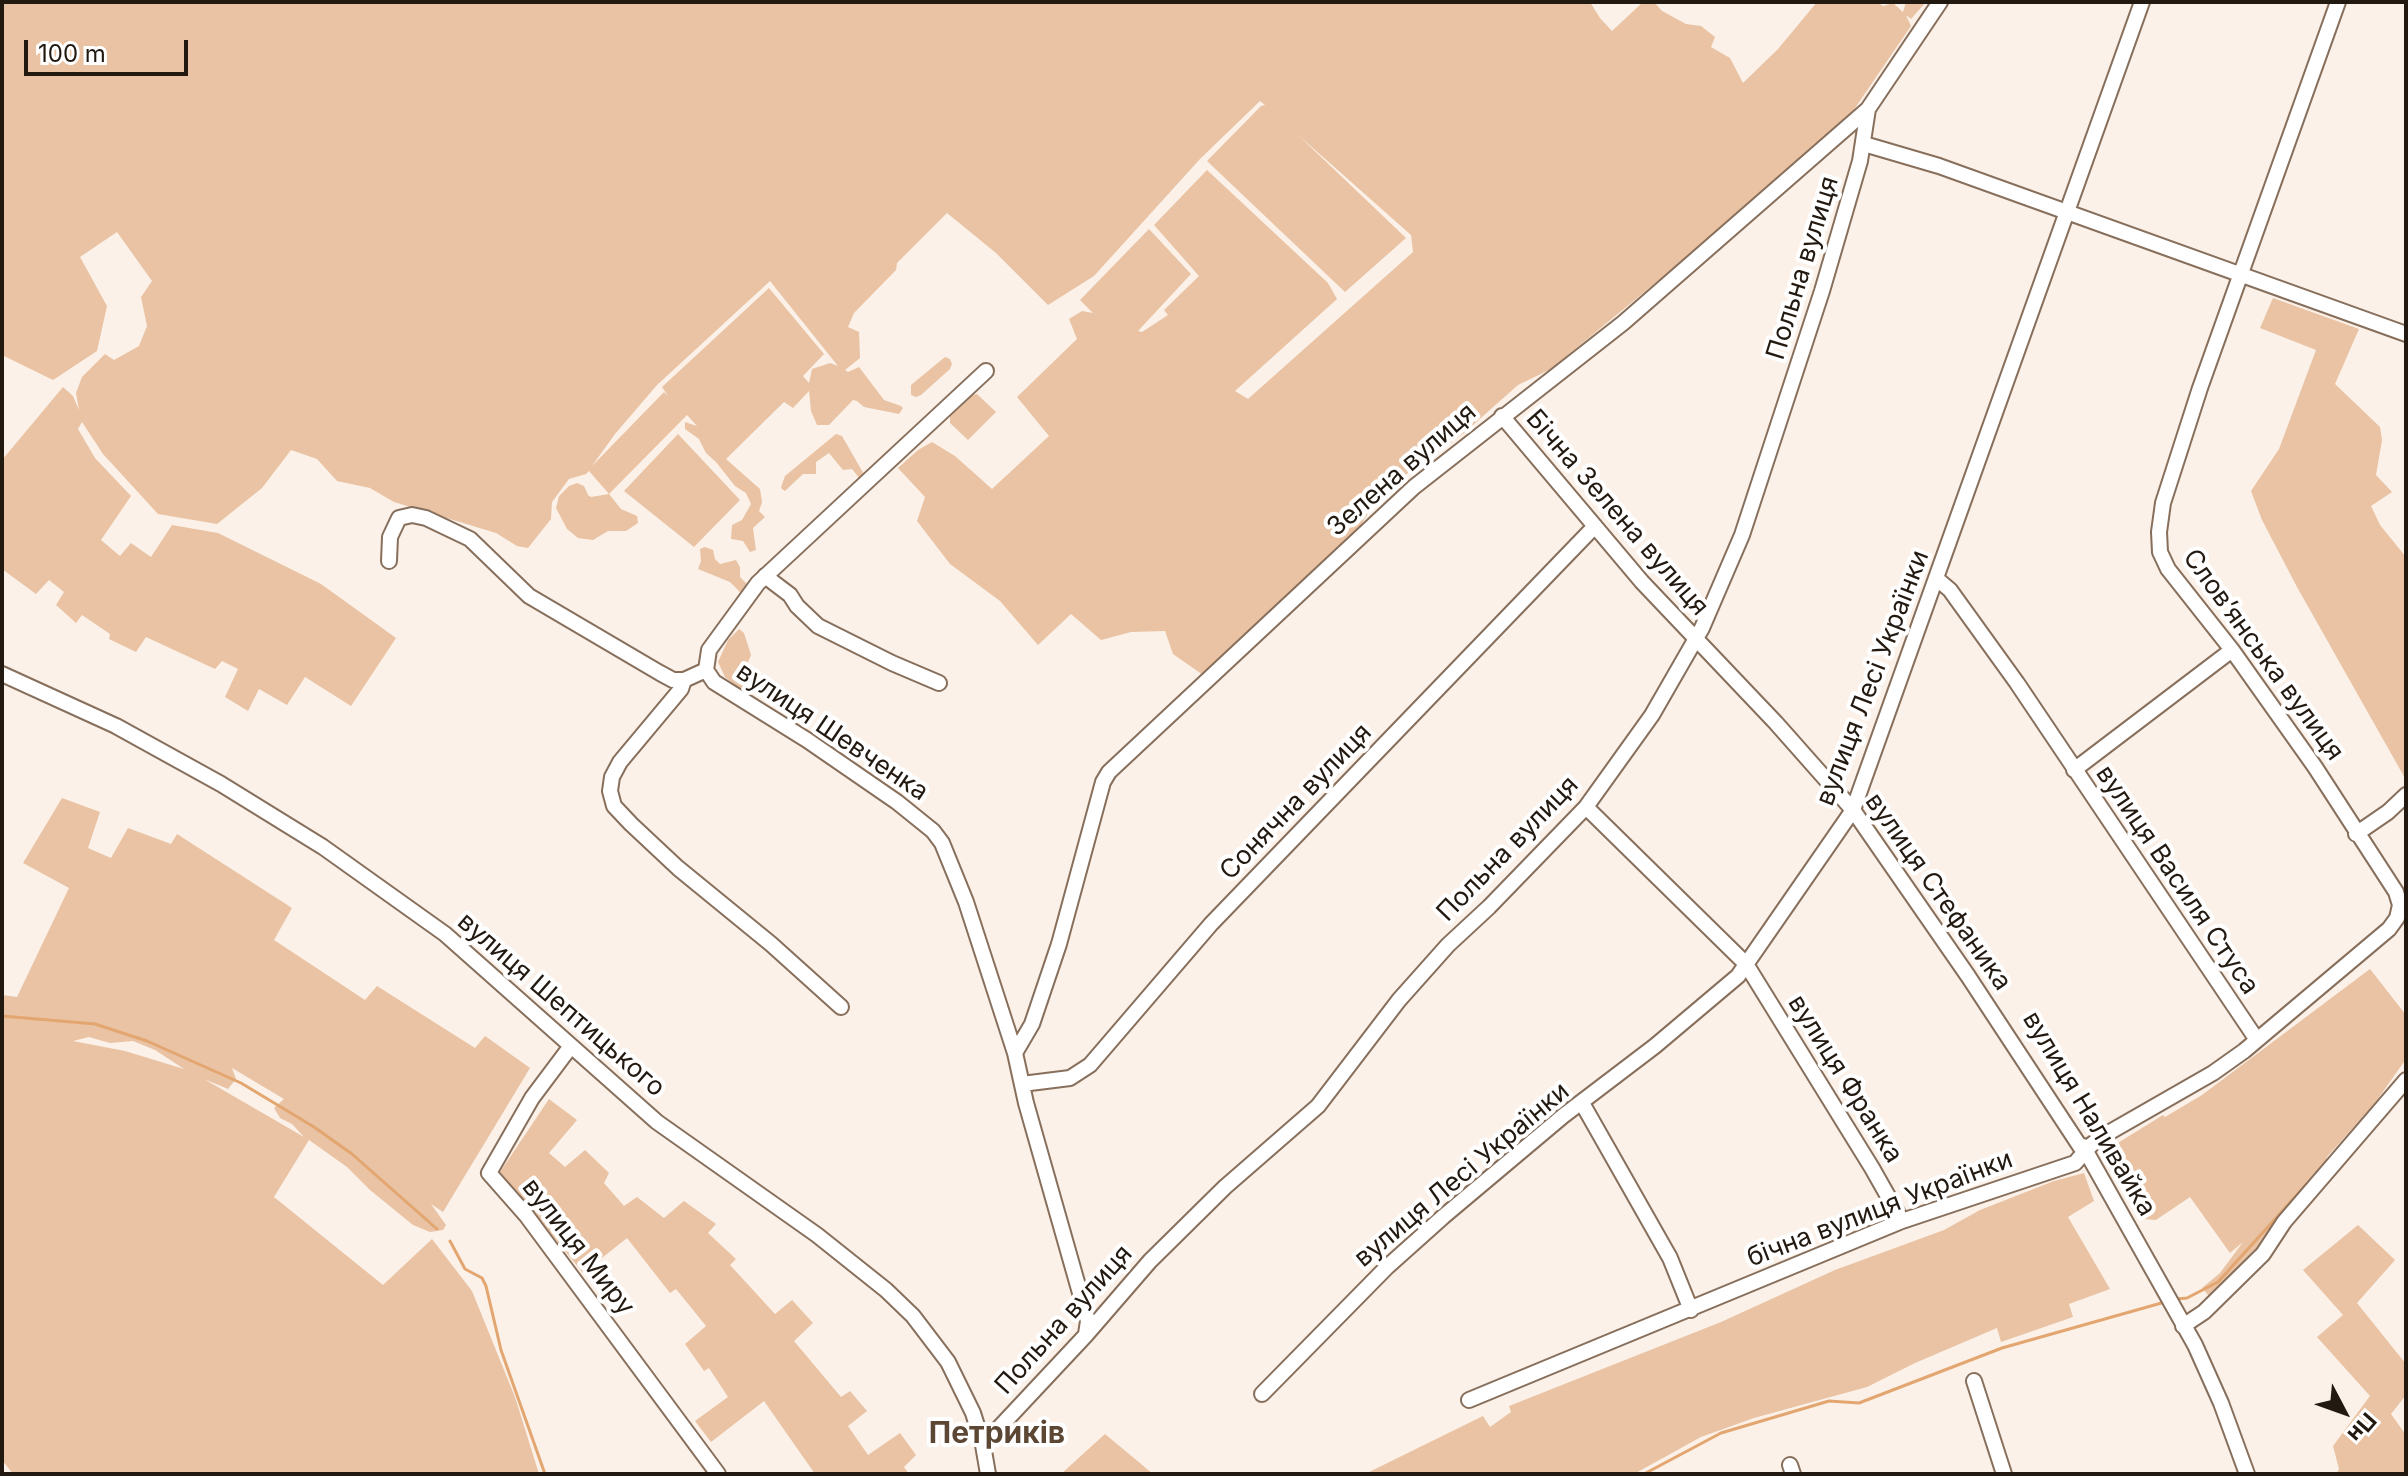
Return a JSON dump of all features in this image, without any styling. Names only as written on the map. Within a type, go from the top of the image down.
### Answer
[{"type":"street","name":"Зелена вулиця","points":[[1015,1053],[1032,1024],[1059,944],[1103,782],[1109,772],[1414,487],[1623,323],[1868,109],[1940,2]]},
{"type":"street","name":"вулиця Лесі Українки","points":[[1262,1394],[1387,1267],[1539,1136],[1738,976],[1853,810],[2142,2]]},
{"type":"street","name":"Словʼянська вулиця","points":[[2257,1040],[2389,929],[2397,918],[2400,905],[2396,892],[2315,767],[2232,650],[2168,569],[2160,552],[2159,532],[2163,503],[2239,274],[2338,2]]},
{"type":"street","name":"Польна вулиця","points":[[983,1445],[1150,1261],[1225,1187],[1318,1106],[1399,1000],[1448,945],[1586,807],[1652,715],[1696,641],[1742,535],[1765,472],[1864,144],[1868,109]]},
{"type":"street","points":[[1864,144],[1939,166],[2406,334]]},
{"type":"street","name":"вулиця Шевченка","points":[[986,371],[765,576],[709,650],[706,670],[714,682],[819,748],[933,831],[951,863],[966,902],[1015,1053],[1088,1321],[1086,1335]]},
{"type":"street","name":"Бічна Зелена вулиця","points":[[1502,416],[1696,641]]},
{"type":"street","points":[[389,561],[390,537],[399,518],[412,515],[426,518],[470,539],[529,596],[660,673],[673,680],[684,680],[706,670]]},
{"type":"street","name":"Сонячна вулиця","points":[[1022,1084],[1070,1078],[1090,1065],[1211,924],[1595,526]]},
{"type":"street","points":[[765,576],[790,595],[809,619],[826,631],[939,683]]},
{"type":"street","name":"вулиця Василя Стуса","points":[[1937,579],[1950,590],[2009,671],[2257,1040]]},
{"type":"street","name":"вулиця Стефаника","points":[[1696,641],[1776,723],[1853,810],[1968,976],[2085,1154]]},
{"type":"street","points":[[2074,770],[2232,650]]},
{"type":"street","name":"вулиця Шептицького","points":[[2,674],[116,726],[221,784],[323,847],[445,934],[657,1122],[817,1235],[913,1316],[931,1337],[973,1413],[988,1474]]},
{"type":"street","points":[[684,680],[681,689],[620,762],[612,777],[610,791],[614,806],[678,868],[771,944],[841,1007]]},
{"type":"street","points":[[2356,834],[2406,795]]},
{"type":"street","name":"вулиця Франка","points":[[1586,807],[1746,964],[1902,1221]]},
{"type":"street","points":[[2085,1154],[2103,1136],[2213,1073],[2257,1040]]},
{"type":"street","name":"вулиця Миру","points":[[571,1046],[532,1098],[489,1173],[526,1215],[718,1474]]},
{"type":"street","points":[[2183,1326],[2204,1312],[2263,1254],[2284,1222],[2406,1080]]},
{"type":"street","points":[[1582,1103],[1670,1258],[1691,1310]]},
{"type":"street","name":"бічна вулиця Українки","points":[[1469,1400],[1902,1221],[2075,1163],[2085,1154]]},
{"type":"street","name":"вулиця Наливайка","points":[[2085,1154],[2195,1345],[2221,1403],[2247,1474]]},
{"type":"street","points":[[1974,1381],[2004,1474]]},
{"type":"shaded area","points":[[2,2],[1590,2],[1612,31],[1643,2],[1654,2],[1662,11],[1686,24],[1701,26],[1715,37],[1711,47],[1730,58],[1743,83],[1778,49],[1817,2],[1877,2],[1883,6],[1893,3],[1903,12],[1906,2],[1926,2],[1911,19],[1906,15],[1911,26],[1851,114],[1746,208],[1551,369],[1518,385],[1464,433],[1381,492],[1359,528],[1203,675],[1173,654],[1165,631],[1131,632],[1101,640],[1071,614],[1038,645],[1000,601],[950,564],[917,521],[925,497],[898,468],[932,442],[955,456],[992,489],[1049,436],[1017,397],[1077,339],[1069,319],[1082,311],[1093,313],[1080,300],[1149,229],[1191,274],[1138,331],[1142,332],[1168,315],[1164,310],[1199,276],[1154,225],[1207,170],[1328,283],[1337,299],[1235,391],[1248,399],[1413,252],[1411,235],[1297,134],[1406,238],[1345,292],[1207,161],[1265,105],[1260,101],[1200,159],[1094,276],[1048,305],[996,253],[947,213],[897,263],[896,270],[854,313],[848,327],[859,332],[860,358],[845,370],[848,372],[859,367],[884,400],[903,408],[899,414],[864,407],[853,400],[829,425],[817,425],[811,411],[809,391],[793,408],[784,402],[726,459],[760,489],[762,502],[759,511],[765,517],[753,528],[756,550],[750,552],[743,541],[731,539],[732,525],[742,520],[751,504],[746,493],[735,486],[706,453],[699,439],[685,429],[685,422],[697,426],[687,415],[609,494],[589,471],[569,479],[552,502],[551,519],[528,548],[517,546],[496,533],[394,502],[370,488],[337,481],[317,459],[291,450],[262,488],[217,524],[158,514],[103,454],[82,422],[78,429],[95,458],[131,496],[101,540],[120,556],[131,543],[151,557],[172,525],[218,533],[321,584],[396,638],[351,706],[305,677],[287,705],[259,689],[248,711],[225,697],[238,669],[222,661],[215,669],[146,637],[136,652],[109,639],[110,634],[82,615],[76,623],[56,605],[64,592],[49,580],[36,594],[2,569],[2,460],[63,387],[73,396],[79,410],[76,393],[82,377],[105,354],[114,360],[139,346],[147,326],[141,297],[152,281],[117,232],[80,257],[107,306],[97,351],[53,380],[2,355]],"holes":[[[770,281],[838,366],[830,363],[812,369],[809,383],[803,376],[824,354],[769,288],[662,387],[668,396],[664,392],[592,466],[657,385]]]},
{"type":"shaded area","points":[[2273,298],[2359,329],[2335,384],[2380,427],[2382,440],[2376,475],[2392,492],[2371,506],[2380,525],[2406,557],[2406,780],[2297,587],[2262,520],[2251,491],[2279,449],[2316,350],[2260,328]]},
{"type":"shaded area","points":[[945,357],[950,359],[950,369],[921,395],[911,395],[911,385]]},
{"type":"shaded area","points":[[977,394],[996,412],[968,440],[950,423],[950,416],[971,395]]},
{"type":"shaded area","points":[[678,434],[740,500],[694,547],[624,491]]},
{"type":"shaded area","points":[[836,434],[842,436],[865,476],[860,479],[852,469],[843,470],[829,453],[816,462],[816,474],[803,474],[785,491],[782,489],[785,476]]},
{"type":"shaded area","points":[[577,483],[584,486],[591,497],[609,494],[621,509],[637,516],[638,523],[626,531],[608,531],[593,540],[578,538],[567,529],[556,508],[559,496]]},
{"type":"shaded area","points":[[700,549],[713,550],[720,564],[736,560],[740,577],[749,586],[744,596],[730,582],[698,569]]},
{"type":"shaded area","points":[[739,629],[744,633],[751,655],[741,679],[748,694],[725,677],[718,662],[728,640]]},
{"type":"shaded area","points":[[62,798],[100,812],[88,848],[111,858],[128,828],[171,844],[177,834],[292,908],[274,940],[365,1000],[377,986],[475,1048],[485,1036],[530,1068],[443,1212],[431,1204],[446,1225],[443,1230],[430,1232],[413,1225],[347,1167],[309,1140],[274,1197],[383,1285],[432,1239],[472,1291],[515,1397],[539,1474],[13,1474],[2,1460],[2,995],[17,997],[69,888],[23,863]],"holes":[[[89,1037],[110,1043],[133,1041],[155,1050],[184,1069],[125,1051],[73,1041]],[[232,1068],[284,1099],[274,1108],[280,1118],[292,1124],[304,1137],[204,1079],[228,1089],[236,1079]]]},
{"type":"shaded area","points":[[2370,969],[2406,1015],[2406,1059],[2375,1103],[2326,1158],[2332,1160],[2221,1295],[2209,1296],[2202,1288],[2220,1273],[2243,1242],[2230,1253],[2190,1197],[2156,1220],[2144,1219],[2100,1154],[2202,1095]]},
{"type":"shaded area","points":[[549,1099],[577,1120],[549,1153],[565,1167],[585,1150],[609,1173],[604,1183],[624,1206],[637,1197],[664,1218],[684,1201],[716,1224],[708,1233],[736,1259],[730,1265],[775,1314],[792,1300],[813,1323],[794,1341],[841,1397],[850,1391],[867,1411],[848,1426],[868,1455],[900,1433],[916,1455],[904,1467],[909,1474],[815,1474],[764,1401],[711,1442],[695,1421],[728,1397],[709,1368],[704,1371],[685,1344],[706,1326],[676,1289],[670,1293],[627,1238],[583,1273],[500,1172]]},
{"type":"shaded area","points":[[2084,1173],[2094,1201],[2068,1217],[2110,1289],[2069,1304],[2073,1317],[2001,1342],[1997,1328],[1867,1387],[1754,1418],[1701,1437],[1634,1474],[1365,1474],[1483,1416],[1490,1427],[1511,1412],[1509,1406],[1721,1322],[1835,1270],[1944,1230],[1980,1210],[2054,1181]]},
{"type":"shaded area","points":[[2358,1225],[2395,1260],[2357,1303],[2406,1364],[2406,1395],[2391,1414],[2406,1435],[2406,1474],[2336,1474],[2339,1469],[2333,1446],[2370,1396],[2317,1337],[2343,1315],[2303,1270]]},
{"type":"shaded area","points":[[1105,1434],[1153,1474],[1061,1474]]},
{"type":"waterway","points":[[2,1016],[95,1024],[147,1041],[241,1083],[352,1154],[437,1229]]},
{"type":"waterway","points":[[2176,1299],[2187,1298],[2218,1282],[2306,1185]]},
{"type":"waterway","points":[[450,1241],[465,1269],[482,1278],[486,1286],[501,1350],[545,1474]]},
{"type":"waterway","points":[[1644,1474],[1721,1433],[1829,1401],[1859,1403],[2002,1348],[2165,1302]]},
{"type":"district","name":"Петриків","points":[[997,1434]]}]
